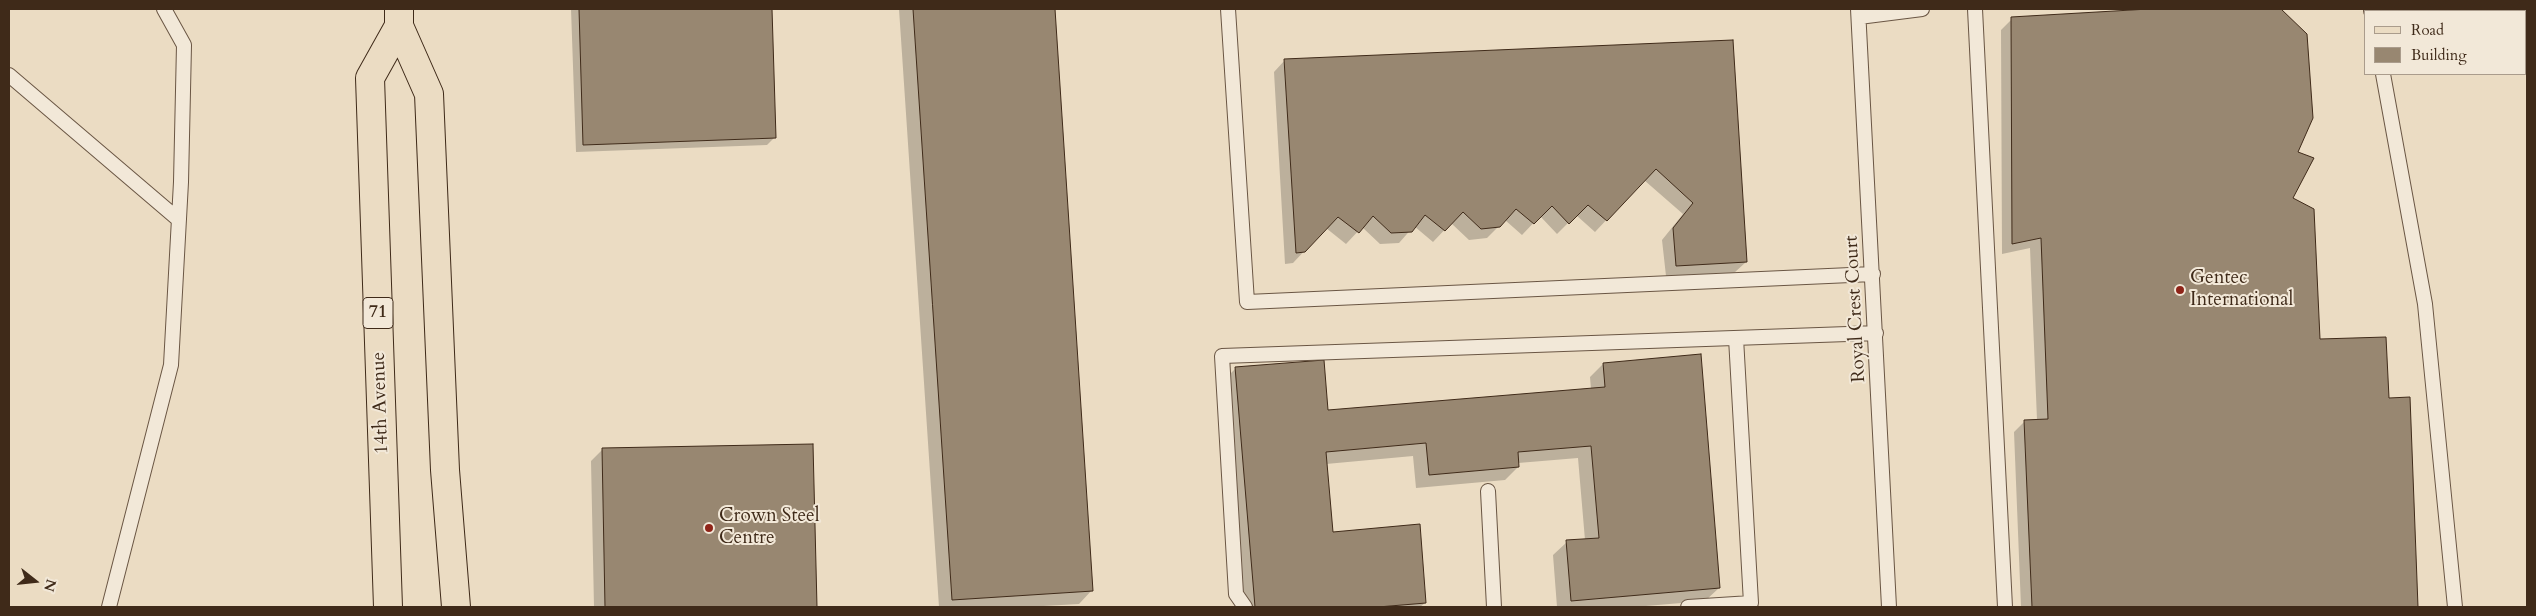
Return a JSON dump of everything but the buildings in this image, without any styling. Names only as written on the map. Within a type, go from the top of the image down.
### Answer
[{"type":"main road","name":"14th Avenue","points":[[388,607],[370,78],[399,18]]},
{"type":"main road","name":"14th Avenue","points":[[399,18],[429,94],[445,470],[456,607]]},
{"type":"lane","points":[[109,607],[170,365],[179,220],[184,45],[164,9]]},
{"type":"lane","points":[[1228,9],[1247,302],[1873,274]]},
{"type":"lane","points":[[1859,13],[1922,9]]},
{"type":"lane","points":[[1975,9],[2005,607]]},
{"type":"lane","name":"Royal Crest Court","points":[[1859,13],[1889,607]]},
{"type":"lane","points":[[9,75],[179,220]]},
{"type":"lane","points":[[2383,75],[2425,304],[2455,607]]},
{"type":"lane","points":[[1245,607],[1236,594],[1222,356],[1876,333]]},
{"type":"lane","points":[[1688,607],[1751,603],[1736,338]]},
{"type":"lane","points":[[1488,491],[1494,607]]},
{"type":"railway","points":[[2526,69],[2527,74]]},
{"type":"place","name":"Gentec International","points":[[2180,290]]},
{"type":"place","name":"Crown Steel Centre","points":[[709,528]]}]
